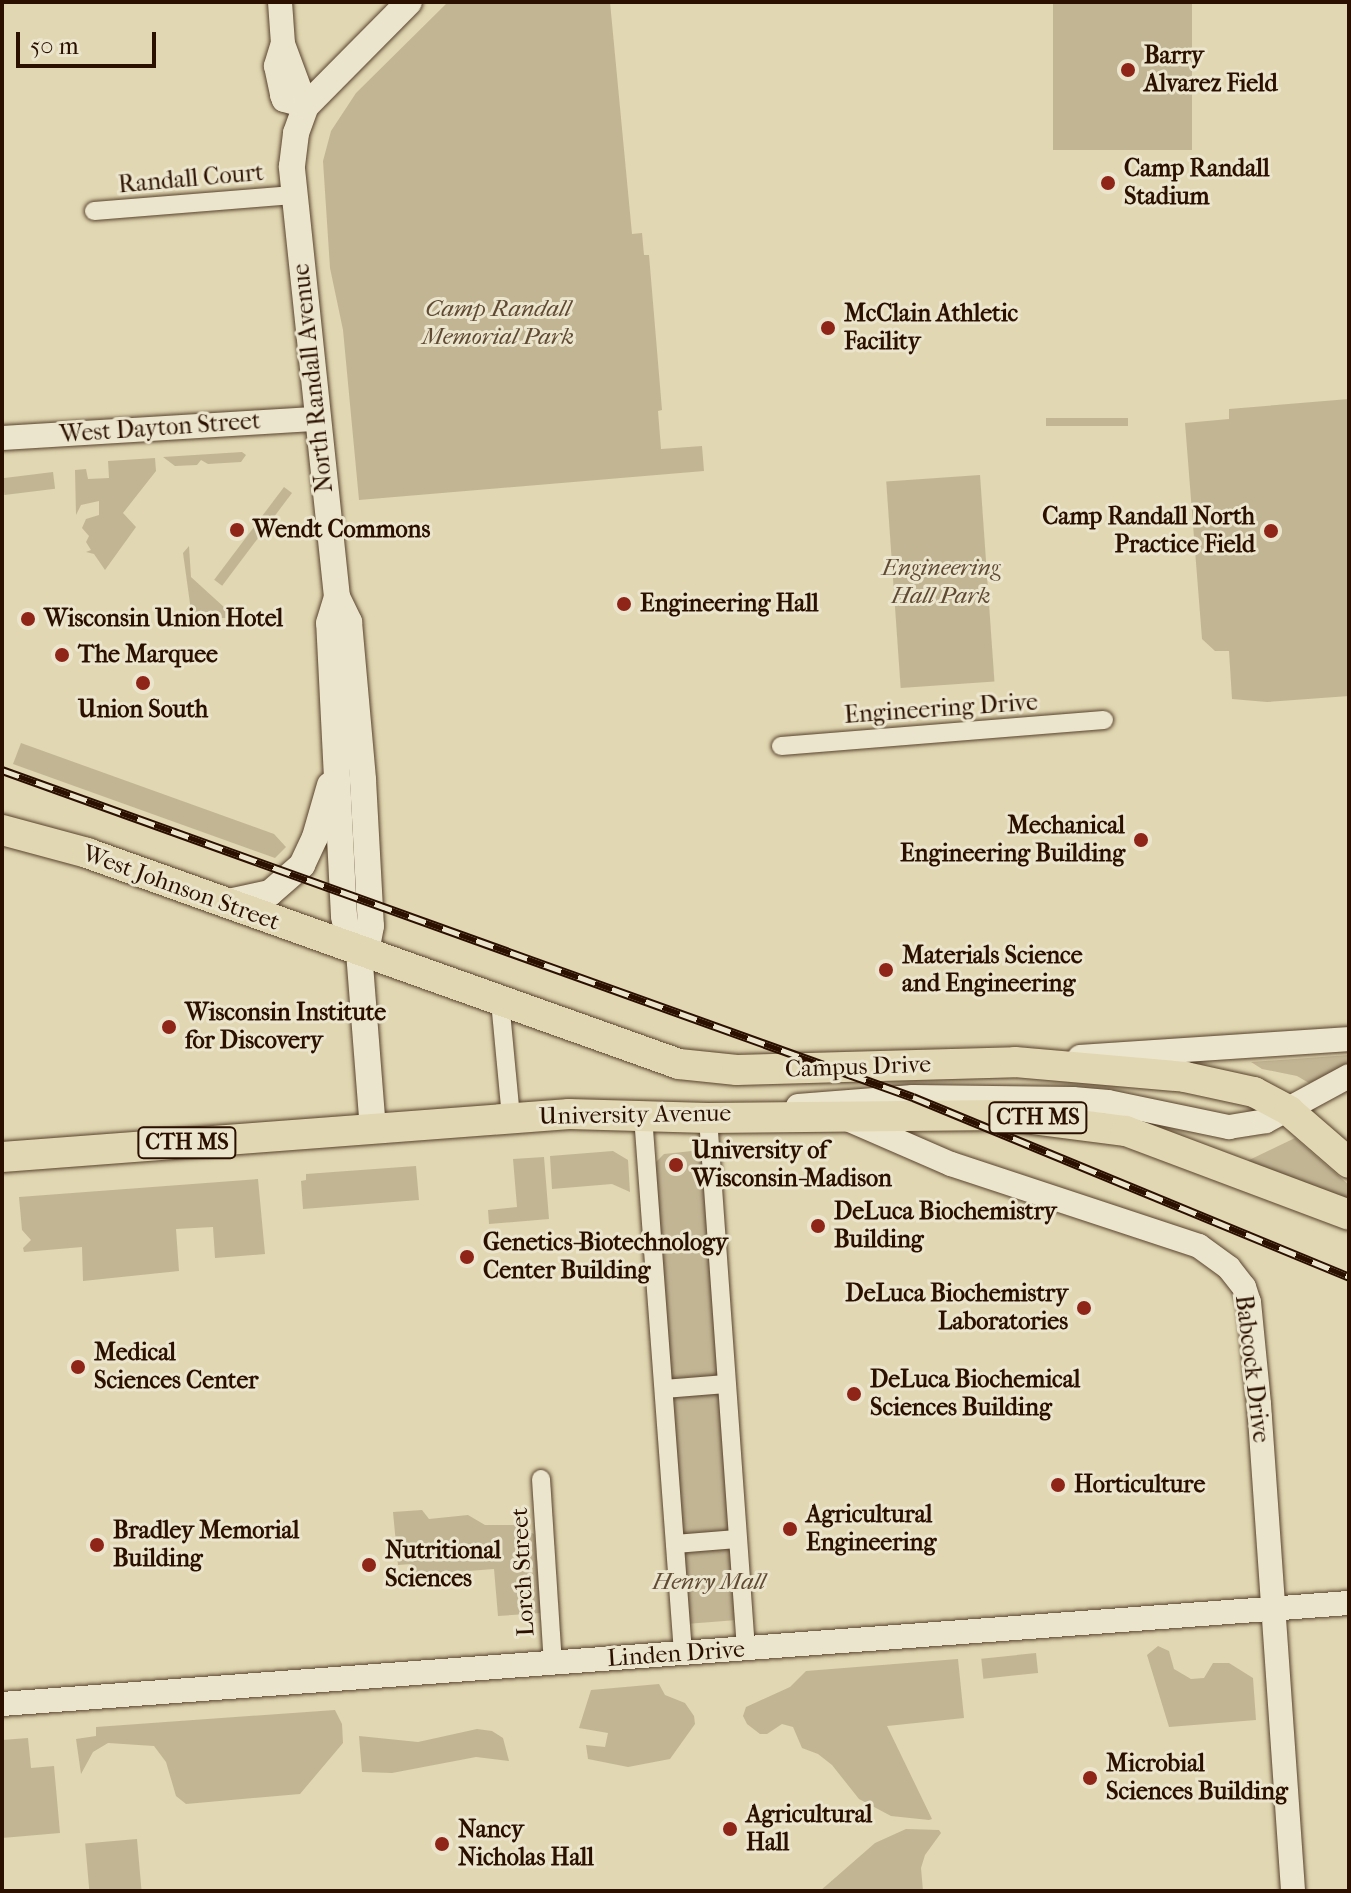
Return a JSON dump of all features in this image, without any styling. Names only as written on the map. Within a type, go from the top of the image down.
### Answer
[{"type":"main road","points":[[306,106],[409,2]]},
{"type":"main road","name":"North Randall Avenue","points":[[306,106],[298,125],[292,159],[293,195],[337,597]]},
{"type":"main road","points":[[337,597],[329,623],[335,769],[346,927],[359,952],[373,1129]]},
{"type":"main road","points":[[337,597],[349,622],[363,780],[371,926],[368,941],[359,952]]},
{"type":"main road","points":[[224,903],[270,893],[302,865],[315,837],[335,769]]},
{"type":"main road","name":"West Johnson Street","points":[[2,830],[87,853],[359,952]]},
{"type":"main road","name":"Campus Drive","points":[[359,952],[659,1059],[694,1067],[769,1070],[1015,1062],[1084,1065],[1185,1077],[1254,1092],[1289,1111],[1349,1163]]},
{"type":"main road","name":"Campus Drive","points":[[708,1118],[1002,1115],[1126,1131],[1349,1215]]},
{"type":"main road","name":"University Avenue","points":[[2,1157],[511,1117],[708,1118]]},
{"type":"street","points":[[280,2],[283,44],[306,106]]},
{"type":"street","name":"Randall Court","points":[[94,211],[293,195]]},
{"type":"street","name":"West Dayton Street","points":[[2,438],[317,419]]},
{"type":"street","name":"Engineering Drive","points":[[781,746],[1104,720]]},
{"type":"street","points":[[335,769],[363,780]]},
{"type":"street","points":[[500,1001],[511,1117]]},
{"type":"street","points":[[1015,1062],[1349,1039]]},
{"type":"street","name":"University Avenue","points":[[708,1118],[835,1101],[913,1097],[1044,1097],[1108,1102],[1229,1127],[1266,1121],[1349,1076]]},
{"type":"street","points":[[643,1116],[683,1653]]},
{"type":"street","name":"Babcock Drive","points":[[843,1117],[951,1164],[1199,1246],[1236,1275],[1249,1302],[1252,1329],[1293,1891]]},
{"type":"street","points":[[708,1118],[746,1649]]},
{"type":"street","points":[[664,1389],[726,1384]]},
{"type":"street","name":"Lorch Street","points":[[541,1479],[553,1663]]},
{"type":"street","points":[[675,1544],[737,1539]]},
{"type":"street","name":"Linden Drive","points":[[2,1704],[1349,1603]]},
{"type":"green space","name":"Camp Randall Memorial Park","points":[[448,2],[610,2],[632,234],[642,233],[644,255],[649,255],[662,410],[658,411],[661,449],[702,446],[704,471],[359,500],[343,330],[330,268],[323,161],[331,131],[356,93]]},
{"type":"green space","name":"Barry Alvarez Field","points":[[1053,2],[1192,2],[1192,150],[1053,150]]},
{"type":"green space","name":"Camp Randall North Practice Field","points":[[1349,399],[1349,696],[1267,702],[1232,699],[1229,651],[1215,651],[1202,639],[1185,423],[1229,419],[1229,409]]},
{"type":"green space","points":[[1046,418],[1128,418],[1128,426],[1046,426]]},
{"type":"green space","points":[[242,452],[246,455],[241,462],[208,464],[201,460],[197,465],[175,466],[163,457]]},
{"type":"green space","points":[[155,458],[156,471],[123,513],[136,527],[105,570],[94,554],[86,552],[91,550],[86,542],[89,536],[82,528],[86,519],[99,515],[99,501],[81,505],[76,515],[75,470],[86,469],[88,479],[109,478],[108,461]]},
{"type":"green space","points":[[53,472],[55,489],[4,495],[2,478]]},
{"type":"green space","name":"Engineering Hall Park","points":[[980,475],[994,681],[901,688],[886,482]]},
{"type":"green space","points":[[284,487],[292,493],[222,586],[214,580]]},
{"type":"green space","points":[[189,546],[191,577],[236,618],[192,618],[183,553]]},
{"type":"green space","points":[[21,743],[274,834],[286,847],[275,858],[13,764]]},
{"type":"green space","points":[[1349,1055],[1349,1064],[1309,1083],[1297,1076],[1262,1069],[1251,1062]]},
{"type":"green space","points":[[1295,1138],[1349,1185],[1349,1204],[1243,1163]]},
{"type":"green space","points":[[613,1151],[628,1160],[630,1192],[612,1184],[552,1189],[550,1156]]},
{"type":"green space","name":"Henry Mall","points":[[692,1151],[704,1158],[737,1620],[686,1624],[653,1165],[664,1154]]},
{"type":"green space","points":[[544,1157],[549,1219],[489,1224],[488,1210],[517,1207],[513,1159]]},
{"type":"green space","points":[[416,1166],[419,1200],[303,1209],[301,1181],[306,1180],[306,1174]]},
{"type":"green space","points":[[258,1179],[265,1254],[215,1258],[213,1227],[176,1229],[179,1271],[83,1281],[82,1247],[24,1252],[23,1248],[31,1240],[22,1230],[19,1197]]},
{"type":"green space","points":[[422,1510],[429,1519],[468,1515],[485,1525],[514,1525],[534,1534],[541,1613],[498,1616],[494,1569],[416,1575],[411,1564],[398,1565],[393,1512]]},
{"type":"green space","points":[[1158,1646],[1169,1651],[1174,1669],[1191,1679],[1204,1678],[1213,1663],[1229,1663],[1253,1678],[1256,1720],[1169,1727],[1147,1655]]},
{"type":"green space","points":[[1036,1653],[1038,1673],[983,1679],[981,1659]]},
{"type":"green space","points":[[958,1659],[964,1718],[887,1726],[932,1819],[929,1820],[891,1816],[859,1799],[832,1765],[818,1754],[802,1748],[793,1727],[782,1724],[767,1734],[760,1734],[747,1724],[743,1716],[746,1707],[790,1687],[806,1671]]},
{"type":"green space","points":[[659,1684],[665,1695],[685,1703],[694,1716],[695,1724],[670,1759],[628,1767],[588,1759],[586,1745],[605,1747],[608,1733],[579,1728],[591,1690]]},
{"type":"green space","points":[[335,1710],[342,1724],[343,1743],[300,1794],[186,1804],[176,1796],[166,1762],[154,1746],[108,1743],[93,1752],[81,1774],[76,1739],[96,1736],[96,1727]]},
{"type":"green space","points":[[477,1729],[492,1731],[503,1738],[509,1761],[476,1757],[392,1773],[362,1772],[359,1736],[418,1742]]},
{"type":"green space","points":[[28,1738],[31,1768],[54,1766],[60,1833],[2,1838],[2,1740]]},
{"type":"green space","points":[[906,1829],[939,1830],[941,1833],[925,1855],[921,1868],[923,1891],[820,1891],[875,1843]]},
{"type":"green space","points":[[137,1839],[142,1891],[89,1891],[85,1844]]},
{"type":"railway","points":[[2,770],[913,1097],[1349,1277]]},
{"type":"place","name":"Barry Alvarez Field","points":[[1128,70]]},
{"type":"place","name":"Camp Randall Stadium","points":[[1108,183]]},
{"type":"place","name":"McClain Athletic Facility","points":[[828,328]]},
{"type":"place","name":"Wendt Commons","points":[[237,530]]},
{"type":"place","name":"Camp Randall North Practice Field","points":[[1271,531]]},
{"type":"place","name":"Engineering Hall","points":[[624,604]]},
{"type":"place","name":"Wisconsin Union Hotel","points":[[28,619]]},
{"type":"place","name":"The Marquee","points":[[62,655]]},
{"type":"place","name":"Union South","points":[[143,683]]},
{"type":"place","name":"Mechanical Engineering Building","points":[[1141,840]]},
{"type":"place","name":"Materials Science and Engineering","points":[[886,970]]},
{"type":"place","name":"Wisconsin Institute for Discovery","points":[[169,1027]]},
{"type":"place","name":"University of Wisconsin-Madison","points":[[676,1165]]},
{"type":"place","name":"DeLuca Biochemistry Building","points":[[818,1226]]},
{"type":"place","name":"Genetics-Biotechnology Center Building","points":[[467,1257]]},
{"type":"place","name":"DeLuca Biochemistry Laboratories","points":[[1084,1308]]},
{"type":"place","name":"Medical Sciences Center","points":[[78,1367]]},
{"type":"place","name":"DeLuca Biochemical Sciences Building","points":[[854,1394]]},
{"type":"place","name":"Horticulture","points":[[1058,1485]]},
{"type":"place","name":"Agricultural Engineering","points":[[790,1529]]},
{"type":"place","name":"Bradley Memorial Building","points":[[97,1545]]},
{"type":"place","name":"Nutritional Sciences","points":[[369,1565]]},
{"type":"place","name":"Microbial Sciences Building","points":[[1090,1778]]},
{"type":"place","name":"Agricultural Hall","points":[[730,1829]]},
{"type":"place","name":"Nancy Nicholas Hall","points":[[442,1844]]}]
